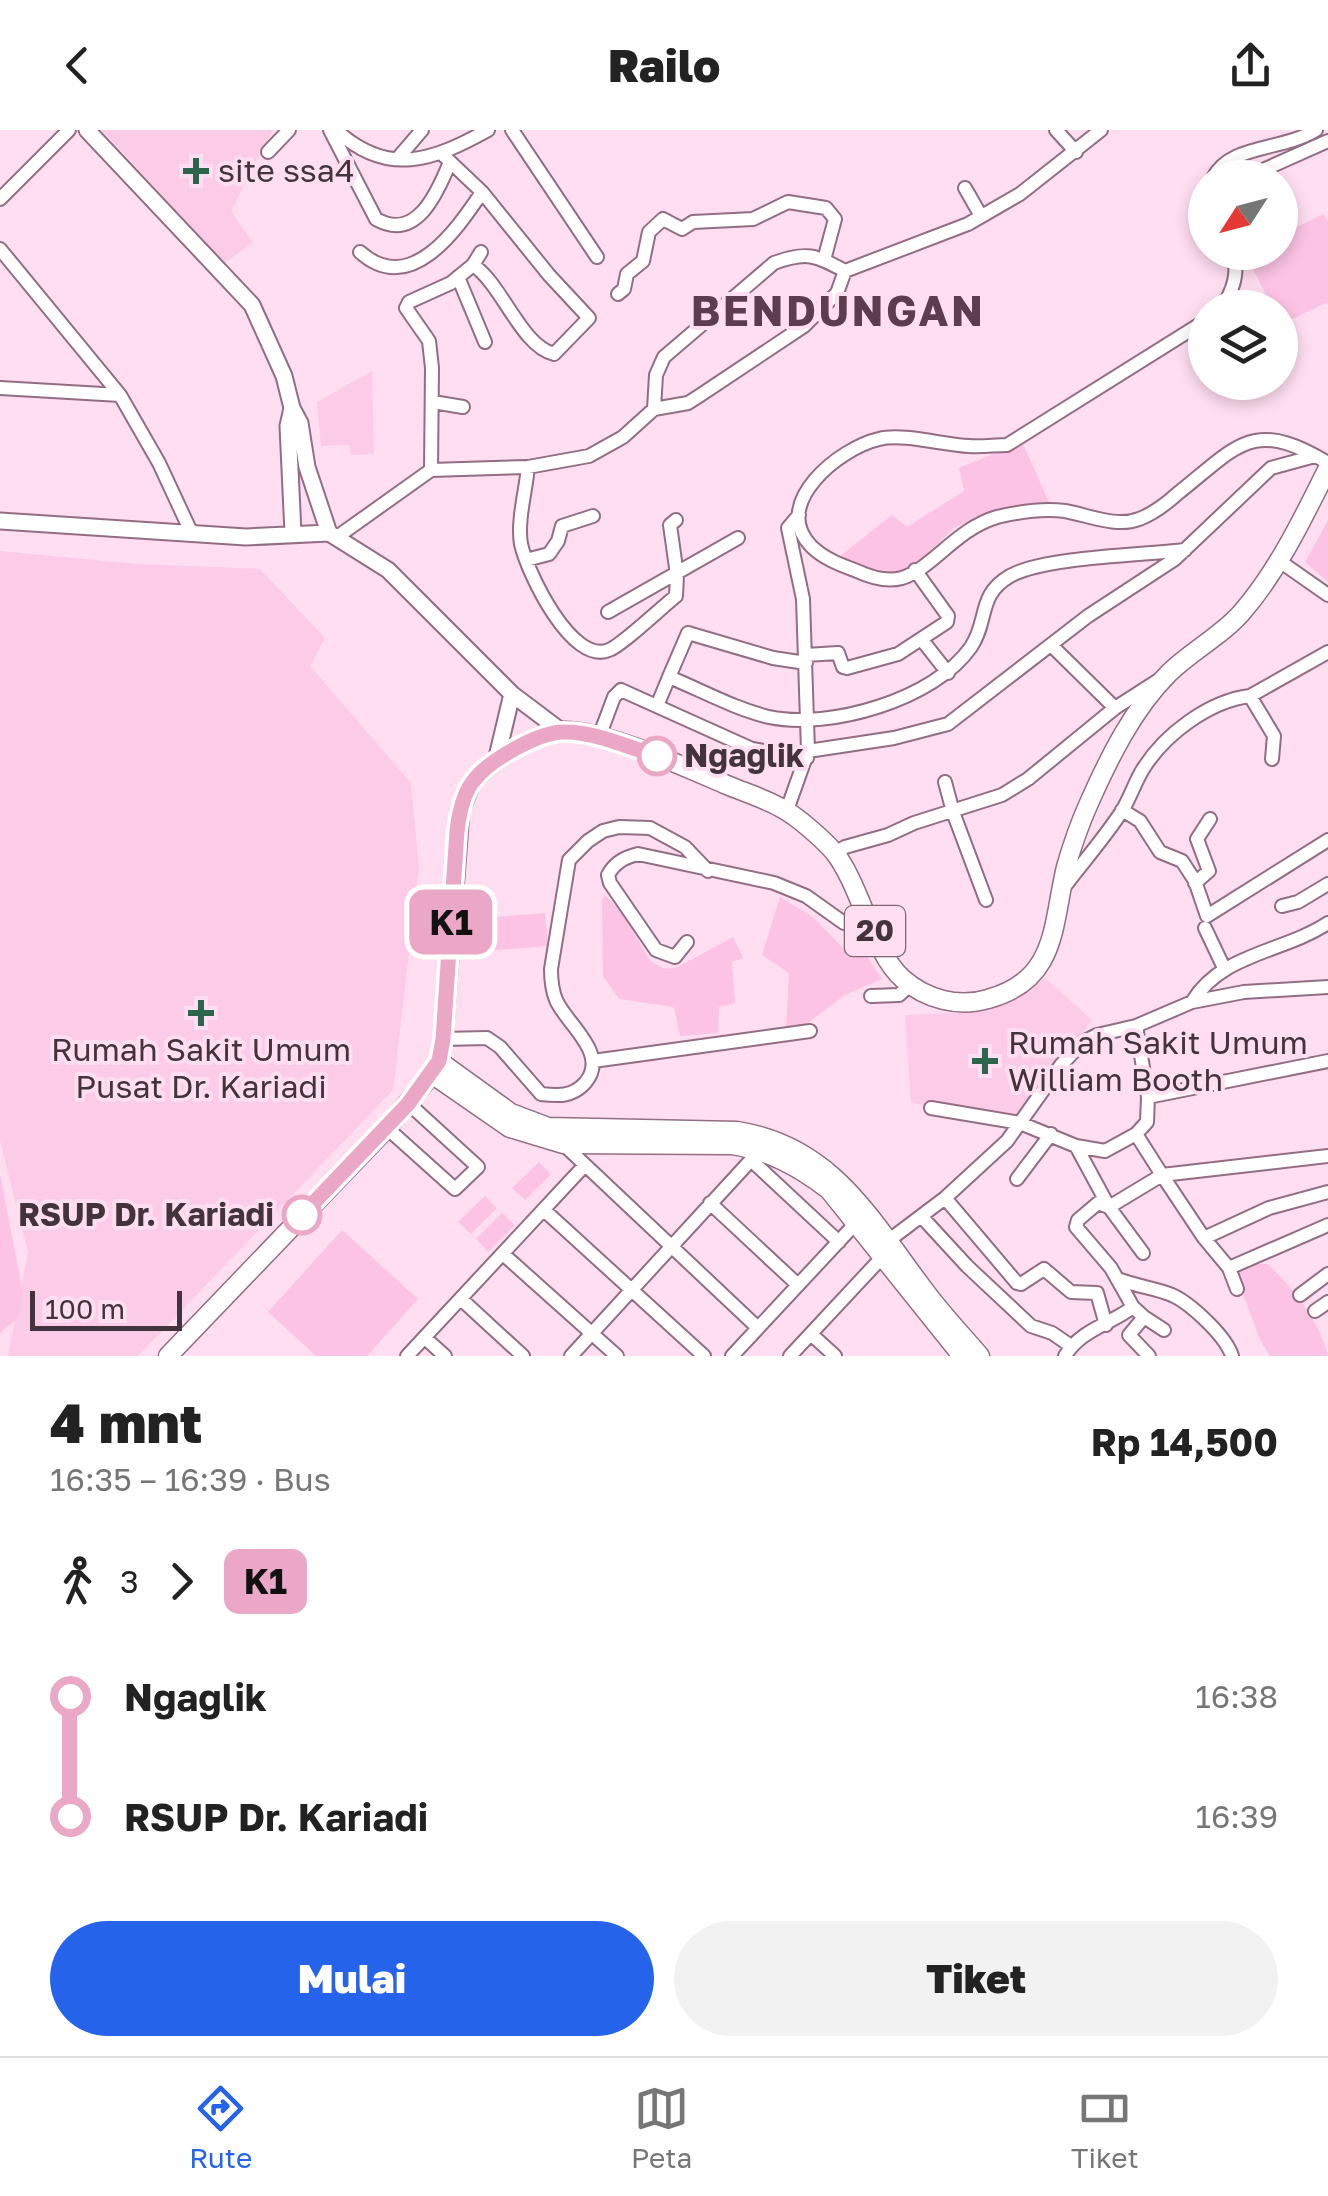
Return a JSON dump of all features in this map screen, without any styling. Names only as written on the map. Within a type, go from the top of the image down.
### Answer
[{"type":"highway","name":"20","points":[[562,731],[599,738],[677,763],[786,810],[835,853],[894,969],[938,1000],[987,1000],[1017,988],[1040,966],[1050,948],[1066,868],[1096,788],[1132,719],[1168,674],[1235,620],[1278,560],[1324,462]]},
{"type":"highway","points":[[170,1356],[386,1128],[435,1067],[443,1039],[460,811],[474,780],[496,761],[519,746],[562,731]]},
{"type":"highway","points":[[435,1067],[532,1123],[732,1145],[806,1172],[829,1190],[856,1224],[887,1248],[980,1356]]},
{"type":"highway","points":[[435,1067],[510,1128],[563,1144],[736,1131],[766,1136],[797,1149],[851,1192],[962,1356]]},
{"type":"main road","points":[[88,130],[252,306],[277,354],[300,423],[307,467],[333,535]]},
{"type":"main road","points":[[292,408],[288,426],[293,533]]},
{"type":"main road","points":[[0,521],[192,534],[333,535],[396,576],[512,694],[562,731]]},
{"type":"main road","points":[[496,761],[512,694]]},
{"type":"street","points":[[0,199],[69,130]]},
{"type":"street","points":[[268,152],[290,130]]},
{"type":"street","points":[[333,130],[374,155],[422,160],[447,158],[488,130]]},
{"type":"street","points":[[333,130],[376,219],[385,224],[407,225],[420,217],[442,182],[447,158]]},
{"type":"street","points":[[398,158],[422,130]]},
{"type":"street","points":[[512,130],[597,257]]},
{"type":"street","points":[[1056,130],[1076,152]]},
{"type":"street","points":[[333,535],[430,470],[528,467],[589,456],[608,448],[654,408],[699,396],[804,326],[837,294],[845,271],[980,216],[1020,194],[1101,130]]},
{"type":"street","points":[[1226,160],[1232,155],[1285,145],[1316,130]]},
{"type":"street","points":[[1282,160],[1328,142]]},
{"type":"street","points":[[1257,151],[1262,160]]},
{"type":"street","points":[[447,158],[482,192],[589,318],[554,354],[546,352],[536,345],[472,265]]},
{"type":"street","points":[[965,188],[980,216]]},
{"type":"street","points":[[360,252],[374,265],[385,268],[422,259],[460,226],[482,192]]},
{"type":"street","points":[[618,294],[624,289],[627,274],[644,261],[649,232],[662,219],[682,229],[694,222],[753,219],[788,202],[826,208],[836,219],[824,260]]},
{"type":"street","points":[[0,249],[120,395],[159,463],[192,534]]},
{"type":"street","points":[[430,470],[432,402],[428,341],[406,308],[409,302],[458,277],[481,252]]},
{"type":"street","points":[[654,408],[656,376],[664,358],[774,263],[796,255],[812,255],[845,271]]},
{"type":"street","points":[[458,277],[485,342]]},
{"type":"street","points":[[786,810],[807,754],[808,720],[803,600],[788,528],[799,515],[808,487],[818,474],[833,460],[884,437],[973,447],[1007,445],[1188,332]]},
{"type":"street","points":[[0,388],[120,395]]},
{"type":"street","points":[[432,402],[463,407]]},
{"type":"street","points":[[799,515],[803,535],[838,564],[872,577],[902,578],[959,535],[999,517],[1050,510],[1124,522],[1138,520],[1161,508],[1217,462],[1258,438],[1291,443],[1324,462]]},
{"type":"street","points":[[599,738],[614,697],[621,690],[752,750],[807,754],[948,724],[1184,550],[1271,468],[1324,462]]},
{"type":"street","points":[[528,467],[520,542],[536,584],[560,624],[584,646],[602,652],[610,650],[676,596],[678,575],[670,525],[676,520]]},
{"type":"street","points":[[526,560],[549,554],[562,526],[593,516]]},
{"type":"street","points":[[608,612],[738,538]]},
{"type":"street","points":[[669,677],[766,716],[808,720],[867,709],[923,689],[948,673],[971,647],[992,589],[1010,576],[1040,566],[1184,550]]},
{"type":"street","points":[[1278,560],[1328,595]]},
{"type":"street","points":[[658,706],[688,633],[773,658],[806,659],[838,653],[846,668],[898,654],[947,622],[948,616],[915,570]]},
{"type":"street","points":[[922,640],[948,673]]},
{"type":"street","points":[[1052,645],[1115,708]]},
{"type":"street","points":[[1064,888],[1122,810],[1143,769],[1183,726],[1216,707],[1250,696],[1328,652]]},
{"type":"street","points":[[835,853],[844,846],[888,835],[1016,787],[1115,708],[1168,674]]},
{"type":"street","points":[[1250,696],[1274,736],[1272,759]]},
{"type":"street","points":[[945,782],[952,812],[986,900]]},
{"type":"street","points":[[1122,810],[1140,821],[1160,852],[1182,861],[1195,883],[1203,910],[1211,916],[1328,840]]},
{"type":"street","points":[[1195,883],[1209,871],[1197,839],[1210,818]]},
{"type":"street","points":[[443,1039],[487,1038],[500,1047],[541,1094],[568,1095],[582,1086],[593,1061],[586,1040],[557,1002],[552,984],[551,969],[569,860],[603,831],[636,826],[665,834],[708,870]]},
{"type":"street","points":[[687,942],[675,957],[656,950],[608,876],[626,857],[638,854],[790,890],[806,896],[844,923],[871,922]]},
{"type":"street","points":[[1282,906],[1298,902],[1328,884]]},
{"type":"street","points":[[1192,1002],[1209,978],[1224,968],[1307,936],[1328,923]]},
{"type":"street","points":[[1205,928],[1224,968]]},
{"type":"street","points":[[872,996],[899,995],[911,984]]},
{"type":"street","points":[[790,1356],[887,1248],[1007,1141],[1061,1065],[1083,1042],[1097,1034],[1136,1026],[1192,1002],[1244,992],[1328,987]]},
{"type":"street","points":[[931,1108],[1020,1122],[1076,1146],[1105,1151],[1136,1134],[1147,1122],[1148,1097],[1136,1026]]},
{"type":"street","points":[[593,1061],[810,1030]]},
{"type":"street","points":[[1148,1097],[1328,1061]]},
{"type":"street","points":[[386,1128],[455,1190],[478,1167],[408,1104]]},
{"type":"street","points":[[1017,1179],[1051,1134]]},
{"type":"street","points":[[1136,1134],[1204,1238],[1229,1268],[1236,1289]]},
{"type":"street","points":[[563,1144],[758,1328]]},
{"type":"street","points":[[1076,1146],[1108,1207],[1143,1253]]},
{"type":"street","points":[[570,1356],[753,1155],[839,1242]]},
{"type":"street","points":[[1108,1207],[1162,1175],[1328,1156]]},
{"type":"street","points":[[407,1356],[585,1165]]},
{"type":"street","points":[[1204,1238],[1269,1208],[1328,1192]]},
{"type":"street","points":[[945,1198],[1020,1284],[1042,1269],[1071,1292],[1097,1293],[1106,1325]]},
{"type":"street","points":[[710,1203],[798,1285]]},
{"type":"street","points":[[1108,1207],[1098,1203],[1076,1226],[1118,1279],[1132,1307],[1164,1330]]},
{"type":"street","points":[[544,1210],[704,1356]]},
{"type":"street","points":[[921,1216],[966,1266],[1031,1326],[1052,1333],[1068,1351],[1088,1332],[1132,1307]]},
{"type":"street","points":[[732,1356],[856,1224]]},
{"type":"street","points":[[1229,1268],[1328,1225]]},
{"type":"street","points":[[503,1254],[617,1356]]},
{"type":"street","points":[[1300,1295],[1328,1274]]},
{"type":"street","points":[[1118,1279],[1180,1300],[1214,1329],[1232,1356]]},
{"type":"street","points":[[461,1299],[523,1356]]},
{"type":"street","points":[[1315,1310],[1328,1302]]},
{"type":"street","points":[[1144,1317],[1129,1335],[1149,1356]]},
{"type":"street","points":[[810,1334],[835,1356]]},
{"type":"street","points":[[424,1338],[444,1356]]},
{"type":"shaded area","name":"site ssa4","points":[[102,130],[273,130],[231,211],[253,243],[224,263]]},
{"type":"shaded area","points":[[1324,214],[1328,222],[1328,302],[1298,316],[1298,290],[1264,290],[1254,270],[1298,270],[1298,226]]},
{"type":"shaded area","points":[[372,371],[374,454],[351,455],[349,445],[321,446],[317,402]]},
{"type":"shaded area","points":[[1022,442],[1050,504],[1013,507],[955,527],[910,570],[884,575],[839,557],[892,515],[907,527],[964,491],[959,468]]},
{"type":"shaded area","points":[[1328,520],[1328,582],[1305,562]]},
{"type":"shaded area","name":"Rumah Sakit Umum Pusat Dr. Kariadi","points":[[0,551],[137,564],[260,569],[325,638],[310,666],[411,783],[419,868],[393,1090],[138,1356],[8,1356],[28,1252],[0,1141]]},
{"type":"shaded area","points":[[605,895],[622,913],[651,962],[665,969],[678,967],[733,937],[743,958],[732,962],[735,1003],[719,1007],[718,1033],[680,1036],[674,1007],[619,999],[603,976]]},
{"type":"shaded area","points":[[780,897],[814,918],[844,949],[862,949],[882,979],[845,995],[805,1025],[786,1027],[789,973],[762,955]]},
{"type":"shaded area","points":[[545,913],[548,946],[473,952],[470,919]]},
{"type":"shaded area","name":"Rumah Sakit Umum William Booth","points":[[1045,978],[1092,1020],[1023,1118],[911,1103],[905,1015],[982,1012]]},
{"type":"shaded area","points":[[539,1162],[551,1174],[525,1200],[512,1188]]},
{"type":"shaded area","points":[[0,1174],[23,1293],[18,1318],[0,1333]]},
{"type":"shaded area","points":[[485,1196],[497,1208],[471,1234],[458,1222]]},
{"type":"shaded area","points":[[502,1213],[515,1225],[488,1252],[476,1239]]},
{"type":"shaded area","points":[[342,1230],[418,1299],[367,1356],[316,1356],[268,1312]]},
{"type":"shaded area","points":[[1254,1264],[1268,1264],[1296,1295],[1312,1317],[1328,1356],[1270,1356],[1260,1340],[1235,1272]]},
{"type":"bus line","name":"K1","points":[[302,1215],[386,1129],[439,1061],[457,831],[460,811],[474,780],[519,746],[562,731],[657,756]]},
{"type":"place","name":"site ssa4","points":[[196,171]]},
{"type":"place","name":"Ngaglik","points":[[657,756]]},
{"type":"place","name":"Rumah Sakit Umum Pusat Dr. Kariadi","points":[[201,1013]]},
{"type":"place","name":"Rumah Sakit Umum William Booth","points":[[985,1061]]},
{"type":"place","name":"RSUP Dr. Kariadi","points":[[302,1215]]},
{"type":"district","name":"BENDUNGAN","points":[[838,311]]}]
